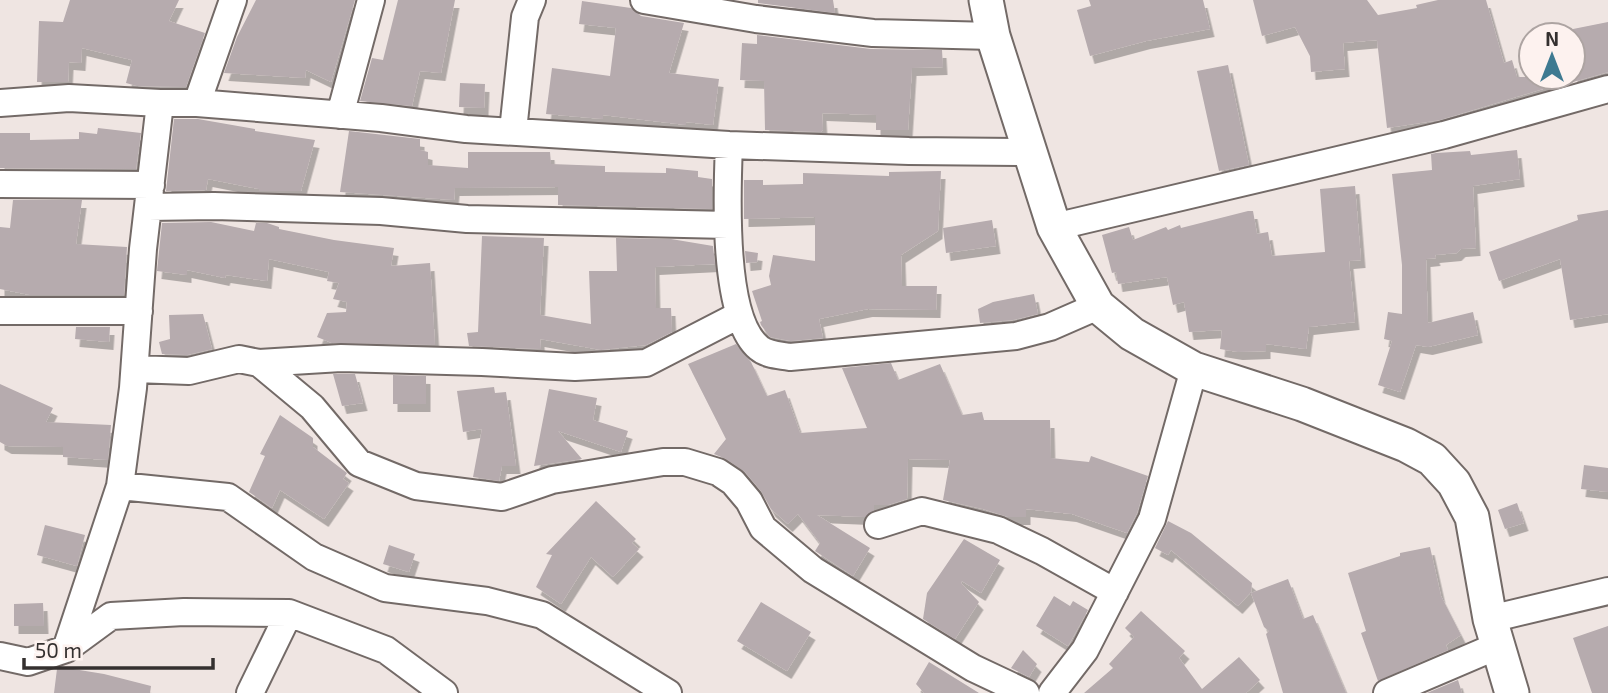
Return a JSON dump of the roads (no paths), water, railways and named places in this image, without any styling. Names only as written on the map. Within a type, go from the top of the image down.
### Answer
[{"type":"street","points":[[197,103],[233,0]]},
{"type":"street","points":[[340,115],[370,0]]},
{"type":"street","points":[[513,131],[525,17],[532,0]]},
{"type":"street","points":[[644,0],[756,19],[873,33],[993,36]]},
{"type":"street","points":[[986,0],[993,36],[1054,228],[1098,306],[1132,334],[1195,369],[1302,404],[1406,445],[1432,460],[1454,483],[1472,517],[1493,632],[1512,693]]},
{"type":"street","points":[[1054,228],[1444,135],[1608,89]]},
{"type":"street","points":[[0,103],[69,97],[197,103],[466,129],[729,145],[1030,152]]},
{"type":"street","points":[[66,649],[120,486],[135,369],[149,196],[160,103]]},
{"type":"street","points":[[729,145],[728,225],[740,315],[759,348],[772,354],[790,357],[1016,336],[1050,327],[1098,306]]},
{"type":"street","points":[[0,184],[149,196],[215,206],[355,210],[467,219],[728,225]]},
{"type":"street","points":[[0,311],[139,311]]},
{"type":"street","points":[[135,369],[189,371],[239,359],[258,363],[341,358],[575,368],[646,363],[740,315]]},
{"type":"street","points":[[258,363],[312,407],[359,463],[416,486],[502,496],[552,480],[663,462],[685,462],[718,472],[733,482],[749,501],[763,528],[813,570],[974,668],[1026,693]]},
{"type":"street","points":[[1052,693],[1085,650],[1152,519],[1195,369]]},
{"type":"street","points":[[120,486],[228,497],[314,557],[385,588],[488,601],[542,615],[668,693]]},
{"type":"street","points":[[878,525],[922,511],[998,530],[1115,592]]},
{"type":"street","points":[[1387,693],[1493,632],[1608,591]]},
{"type":"street","points":[[0,656],[28,662],[66,649],[111,616],[184,612],[289,613],[386,650],[444,693]]},
{"type":"street","points":[[250,693],[289,613]]}]
